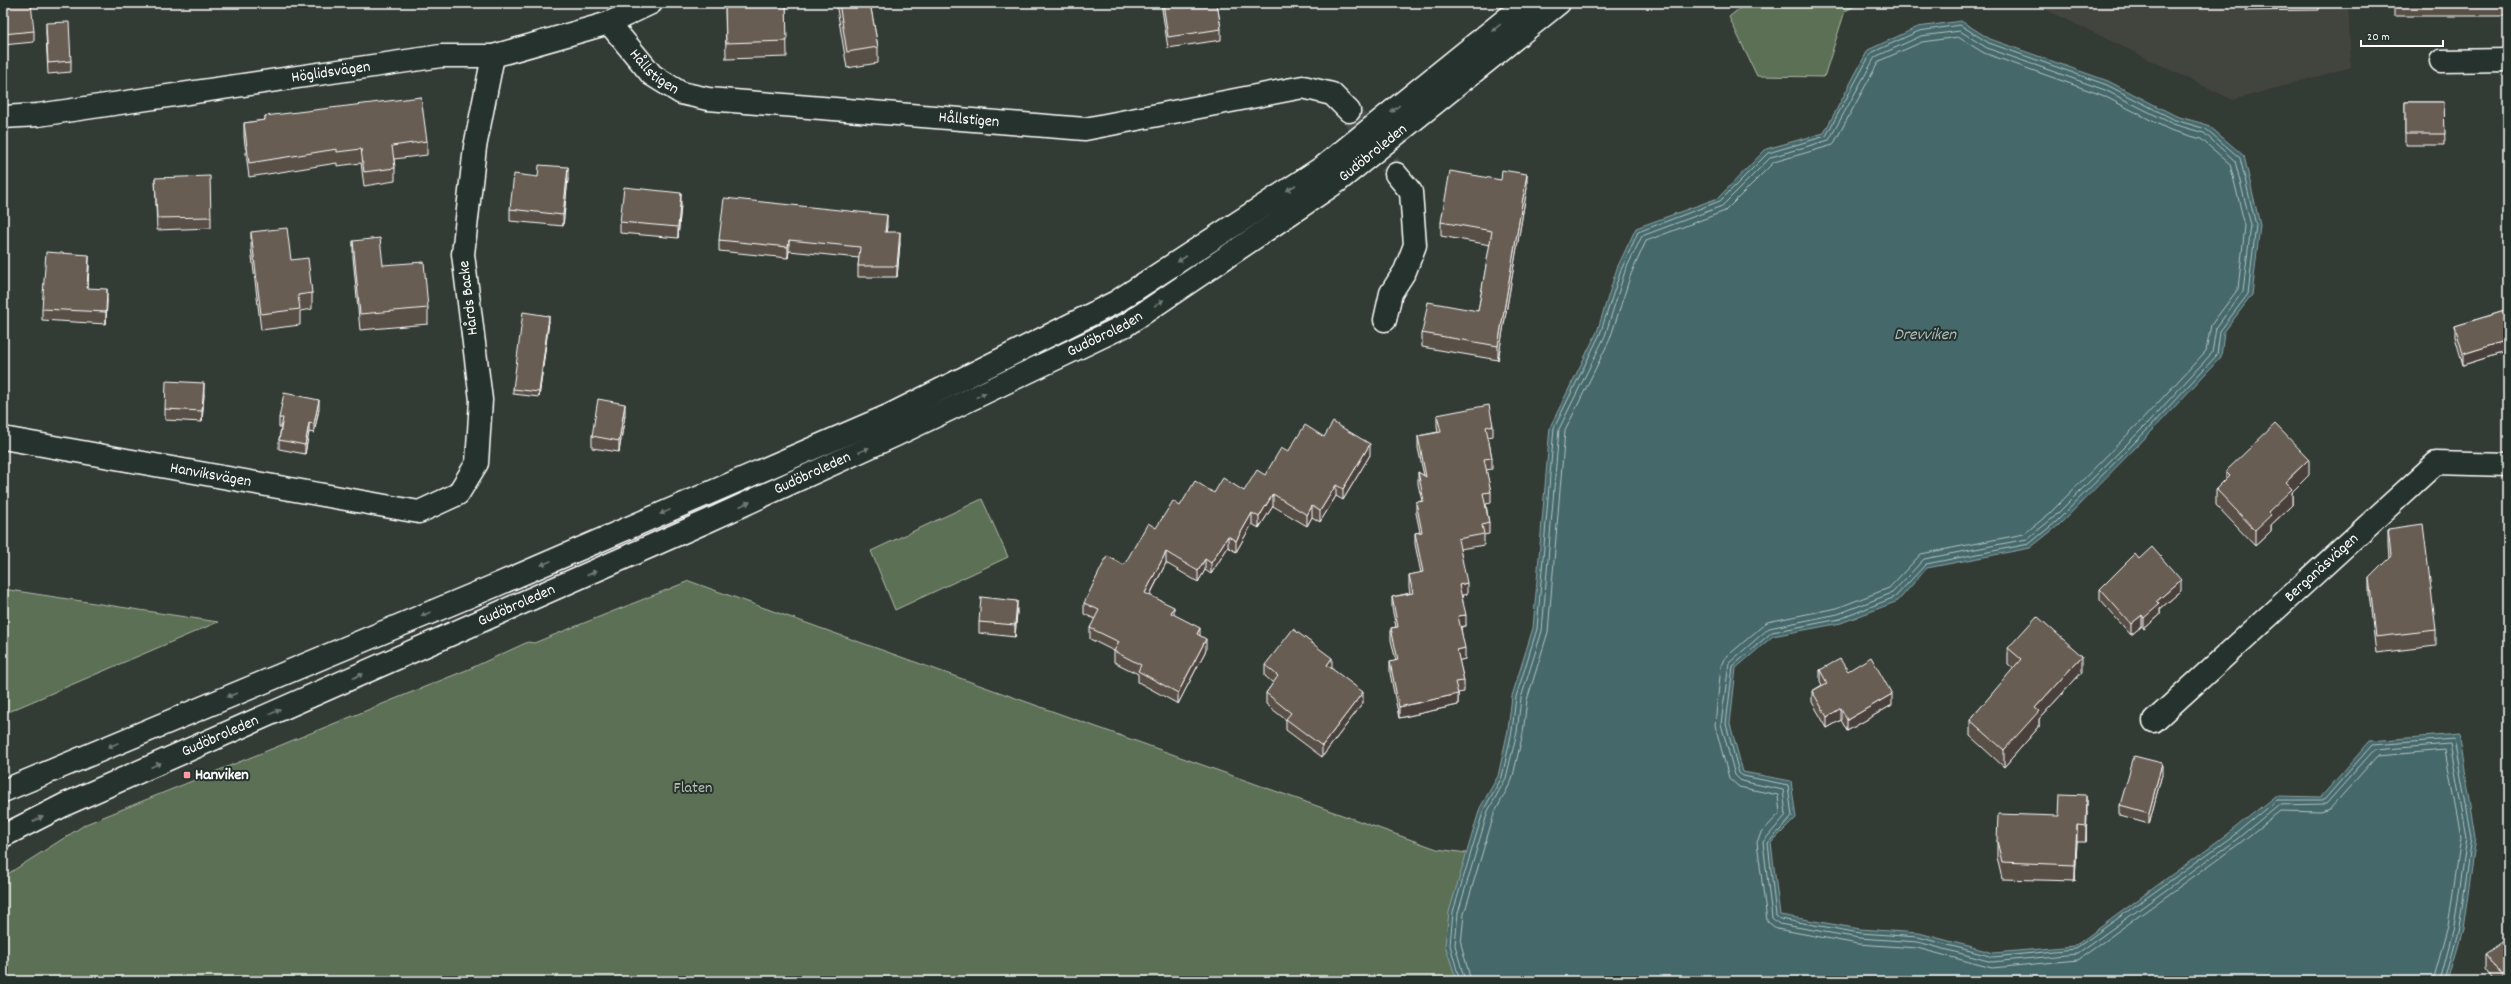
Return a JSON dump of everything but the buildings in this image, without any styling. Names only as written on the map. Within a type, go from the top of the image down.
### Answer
[{"type":"main road","name":"Höglidsvägen","points":[[3,117],[38,115],[441,56],[493,56],[609,22],[651,3]]},
{"type":"main road","name":"Gudöbroleden","points":[[3,791],[494,586],[890,415],[1116,302],[1323,167],[1526,3]]},
{"type":"main road","name":"Gudöbroleden","points":[[3,836],[74,801],[731,511],[896,435],[1126,325],[1337,182],[1559,3]]},
{"type":"main road","name":"Hållstigen","points":[[609,22],[652,75],[680,93],[708,99],[1085,129],[1302,87],[1332,94],[1349,111]]},
{"type":"main road","name":"Hårds Backe","points":[[419,512],[458,494],[477,463],[480,400],[463,254],[475,147],[493,56]]},
{"type":"main road","points":[[2441,61],[2508,60]]},
{"type":"main road","points":[[1385,320],[1391,293],[1406,271],[1415,246],[1411,192],[1396,174]]},
{"type":"main road","name":"Hanviksvägen","points":[[3,438],[419,512]]},
{"type":"main road","name":"Berganäsvägen","points":[[2154,721],[2436,463],[2508,465]]},
{"type":"shaded area","points":[[2048,3],[2348,3],[2351,67],[2233,100],[2047,10]]},
{"type":"green space","points":[[1746,3],[1861,3],[1845,11],[1824,77],[1757,76],[1729,17]]},
{"type":"green space","points":[[982,499],[1008,557],[895,610],[871,551]]},
{"type":"green space","name":"Flaten","points":[[689,581],[1437,849],[1636,876],[1647,981],[3,981],[3,877],[86,824],[469,669],[528,642],[534,643]]},
{"type":"green space","points":[[3,589],[218,622],[3,714]]},
{"type":"water","name":"Drevviken","points":[[1961,21],[1990,39],[2108,81],[2176,116],[2208,125],[2244,156],[2260,225],[2252,295],[2224,332],[2221,357],[2153,430],[2059,525],[2030,548],[1927,568],[1898,601],[1841,623],[1773,636],[1736,668],[1730,724],[1743,772],[1791,781],[1796,818],[1771,843],[1780,915],[1860,929],[1919,933],[1994,953],[2075,946],[2231,831],[2275,796],[2321,797],[2370,741],[2459,734],[2476,837],[2463,930],[2448,981],[1457,981],[1445,945],[1449,912],[1480,808],[1498,776],[1508,730],[1512,696],[1533,628],[1550,427],[1597,332],[1617,268],[1636,228],[1718,198],[1766,149],[1824,133],[1868,50],[1918,27]]},
{"type":"tunnel","points":[[1349,111],[1396,174]]},
{"type":"place","name":"Hanviken","points":[[187,775]]}]
